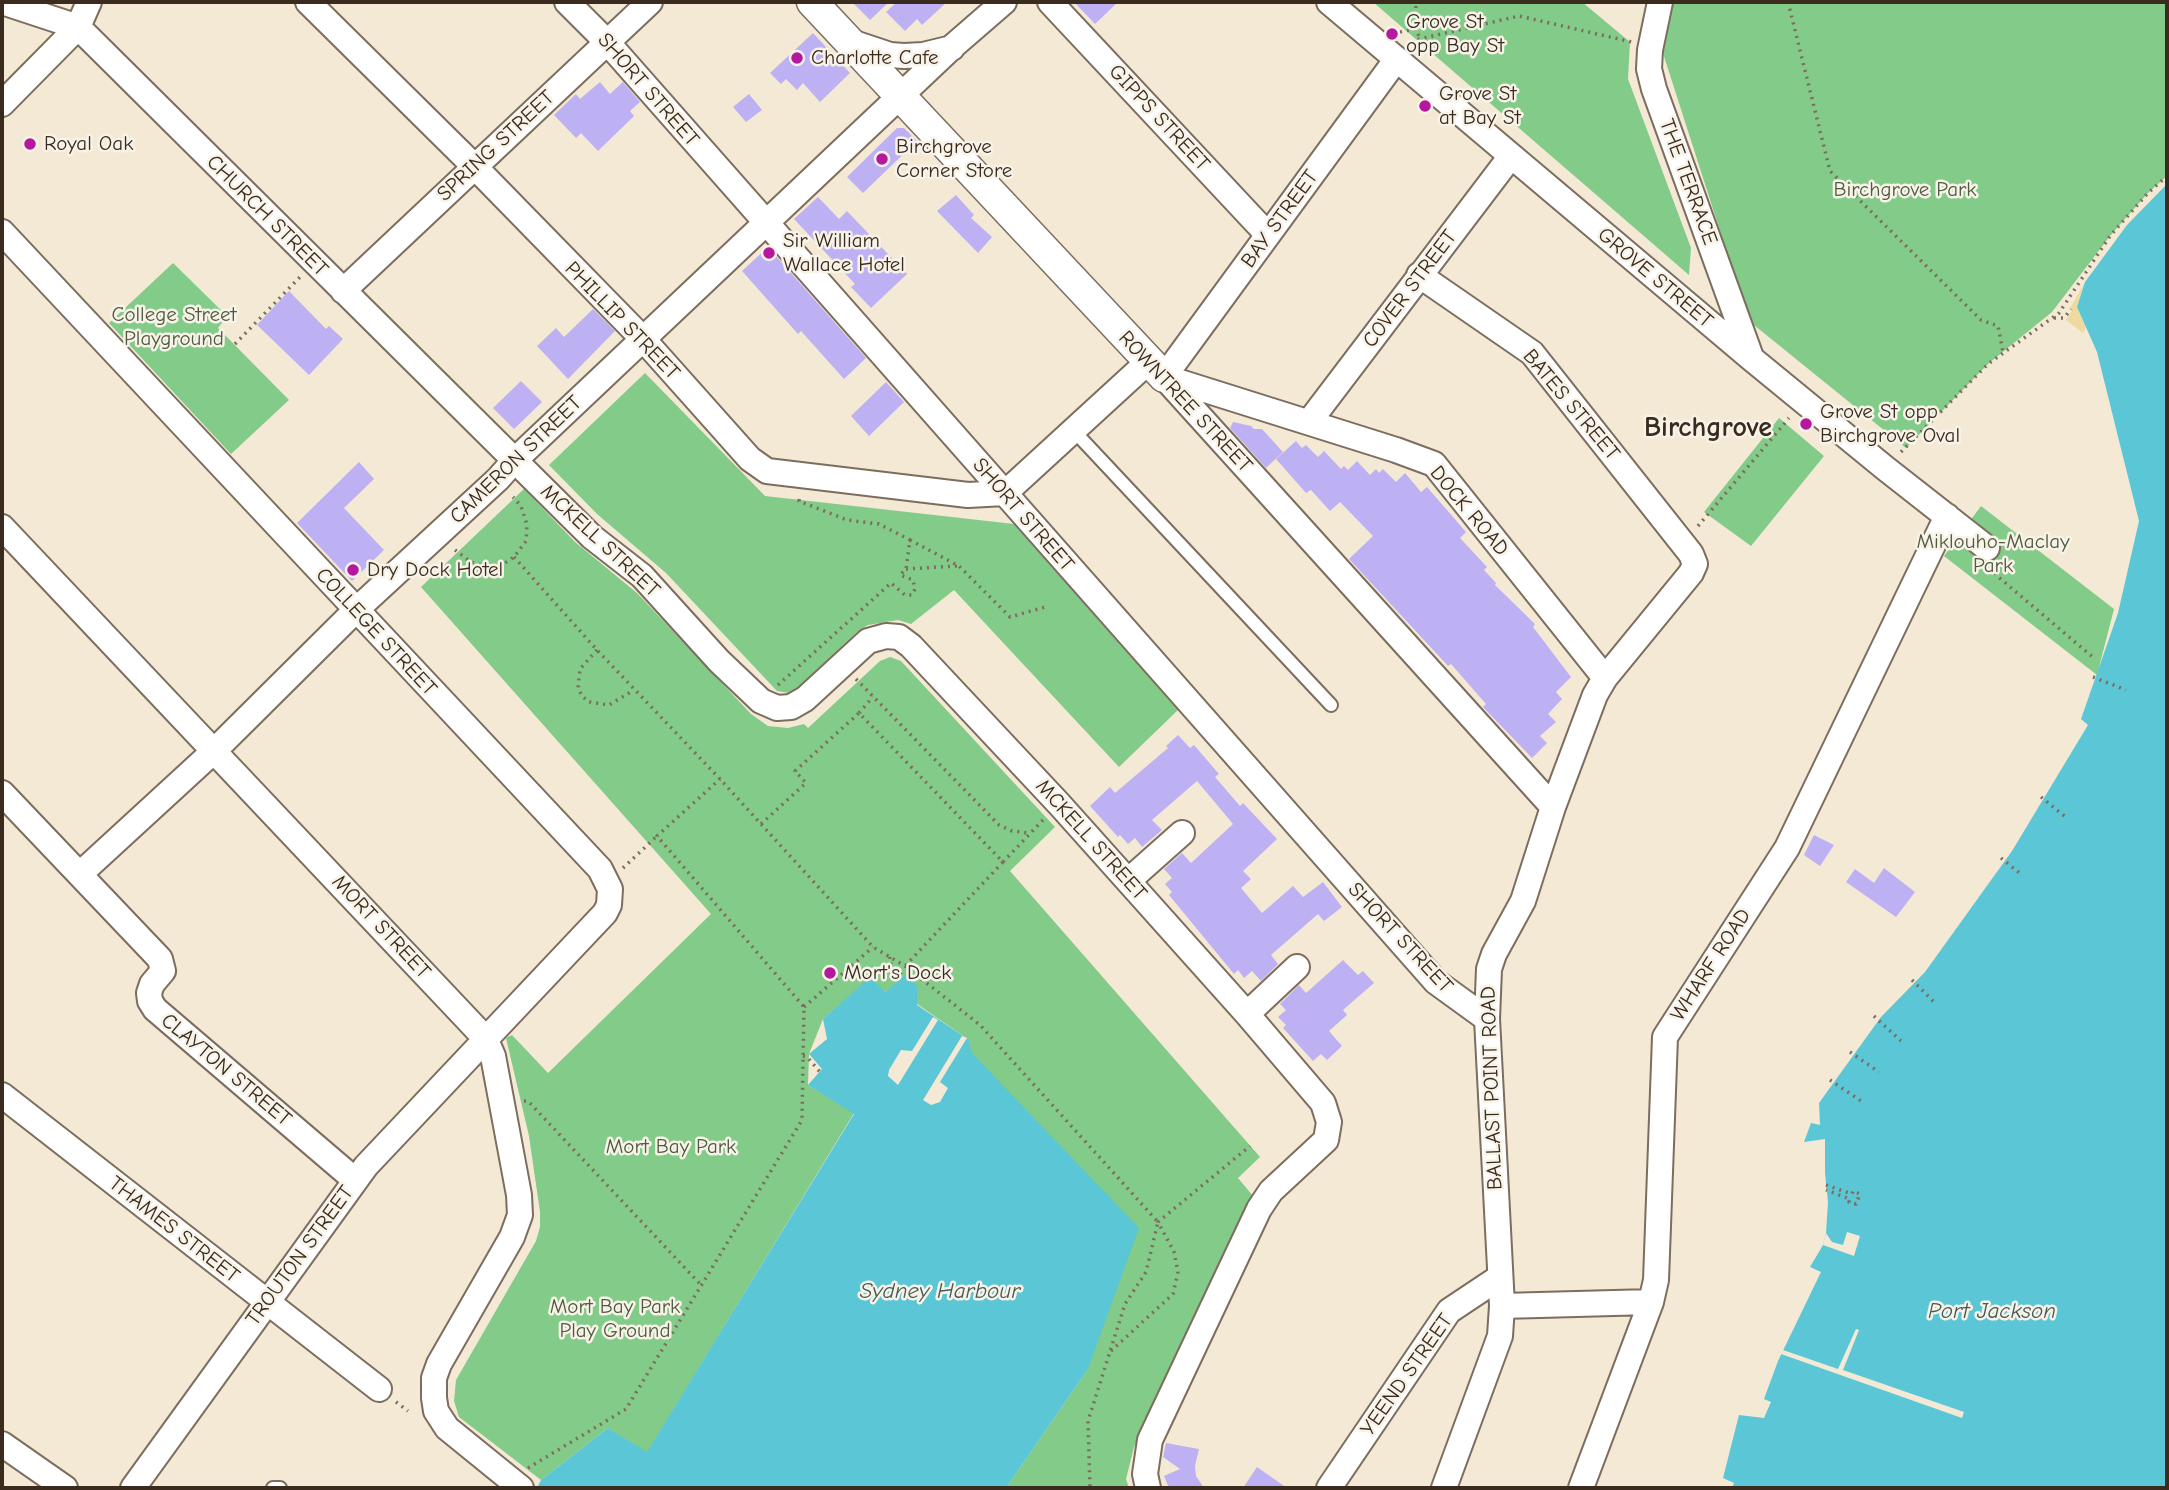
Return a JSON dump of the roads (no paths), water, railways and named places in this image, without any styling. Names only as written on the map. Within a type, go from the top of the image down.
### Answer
[{"type":"street","name":"CHURCH STREET","points":[[2,2],[78,27],[343,291],[506,470]]},
{"type":"street","points":[[2,104],[78,27],[89,2]]},
{"type":"street","name":"PHILLIP STREET","points":[[308,2],[475,167],[643,339],[750,459],[767,471],[968,495],[1005,493]]},
{"type":"street","name":"SHORT STREET","points":[[567,2],[607,42],[1436,982],[1487,1019]]},
{"type":"street","name":"SPRING STREET","points":[[343,291],[650,2]]},
{"type":"street","name":"ROWNTREE STREET","points":[[812,2],[1156,369],[1553,807]]},
{"type":"street","name":"CAMERON STREET","points":[[80,874],[215,750],[356,610],[765,223],[952,47],[1004,2]]},
{"type":"street","name":"GIPPS STREET","points":[[1050,2],[1268,235]]},
{"type":"street","name":"THE TERRACE","points":[[1660,2],[1650,50],[1649,69],[1654,89],[1752,359]]},
{"type":"street","name":"GROVE STREET","points":[[1332,3],[1752,359],[1987,548]]},
{"type":"street","name":"CAMERON STREET","points":[[851,42],[874,51],[897,55],[923,55],[952,47]]},
{"type":"street","name":"BAY STREET","points":[[1005,493],[1074,431],[1156,369],[1268,235],[1396,60]]},
{"type":"street","name":"COVER STREET","points":[[1309,422],[1511,156]]},
{"type":"street","name":"COLLEGE STREET","points":[[2,232],[607,879],[611,898],[605,913],[485,1038]]},
{"type":"street","name":"BATES STREET","points":[[1419,275],[1532,353],[1689,554]]},
{"type":"street","name":"DOCK ROAD","points":[[1156,369],[1224,398],[1309,422],[1434,464],[1605,678]]},
{"type":"street","points":[[1202,419],[1209,407],[1224,398]]},
{"type":"street","name":"MCKELL STREET","points":[[506,470],[642,576],[719,661],[761,701],[777,708],[791,707],[805,699],[869,640],[886,636],[899,637],[911,646],[1060,804],[1323,1103],[1329,1122],[1326,1140],[1272,1191],[1259,1209],[1150,1440],[1145,1474],[1148,1488]]},
{"type":"street","name":"WHARF ROAD","points":[[1581,1488],[1651,1302],[1656,1280],[1665,1037],[1787,848],[1947,516]]},
{"type":"street","name":"MORT STREET","points":[[2,527],[485,1038],[493,1056],[519,1195],[520,1215],[512,1237],[439,1364],[434,1377],[436,1411],[447,1428],[517,1485]]},
{"type":"street","name":"BALLAST POINT ROAD","points":[[1444,1488],[1500,1336],[1502,1306],[1487,1019],[1489,969],[1494,954],[1523,901],[1553,807],[1595,695],[1605,678],[1691,573],[1689,554]]},
{"type":"street","name":"CLAYTON STREET","points":[[2,793],[160,959],[163,971],[152,984],[149,993],[150,1002],[155,1009],[355,1180]]},
{"type":"street","points":[[1128,881],[1182,833]]},
{"type":"street","points":[[1247,1014],[1297,967]]},
{"type":"street","name":"TROUTON STREET","points":[[133,1488],[355,1180],[485,1038]]},
{"type":"street","name":"THAMES STREET","points":[[2,1095],[379,1389]]},
{"type":"street","name":"YEEND STREET","points":[[1329,1488],[1449,1311],[1500,1276]]},
{"type":"street","points":[[1502,1306],[1651,1302]]},
{"type":"street","points":[[2,1444],[65,1488]]},
{"type":"lane","points":[[1074,431],[1331,705]]},
{"type":"lane","points":[[273,1488],[280,1488]]},
{"type":"water","name":"Port Jackson","points":[[2167,184],[2167,1488],[1732,1488],[1734,1483],[1723,1478],[1739,1415],[1764,1418],[1771,1402],[1764,1399],[1778,1361],[1821,1272],[1810,1267],[1823,1245],[1826,1233],[1828,1202],[1825,1139],[1804,1142],[1811,1123],[1820,1125],[1819,1103],[1881,1017],[1925,972],[2012,851],[2088,725],[2081,719],[2118,613],[2139,521],[2097,352],[2077,307],[2085,282],[2127,225]]},
{"type":"water","name":"Sydney Harbour","points":[[906,974],[917,986],[917,1005],[969,1040],[971,1052],[1139,1228],[1088,1369],[1006,1488],[537,1488],[541,1480],[608,1428],[647,1452],[854,1114],[808,1085],[822,1069],[809,1054],[827,1039],[823,1019],[870,977],[886,992]]},
{"type":"place","name":"Grove St opp Bay St","points":[[1392,34]]},
{"type":"place","name":"Charlotte Cafe","points":[[797,58]]},
{"type":"place","name":"Grove St at Bay St","points":[[1425,106]]},
{"type":"place","name":"Royal Oak","points":[[30,144]]},
{"type":"place","name":"Birchgrove Corner Store","points":[[882,159]]},
{"type":"place","name":"Sir William Wallace Hotel","points":[[769,253]]},
{"type":"place","name":"Grove St opp Birchgrove Oval","points":[[1806,424]]},
{"type":"place","name":"Dry Dock Hotel","points":[[353,570]]},
{"type":"place","name":"Mort's Dock","points":[[830,973]]},
{"type":"district","name":"Birchgrove","points":[[1708,428]]},
{"type":"park label","name":"Birchgrove Park","points":[[1905,190]]},
{"type":"park label","name":"College Street Playground","points":[[174,327]]},
{"type":"park label","name":"Miklouho-Maclay Park","points":[[1993,554]]},
{"type":"park label","name":"Mort Bay Park","points":[[671,1147]]},
{"type":"park label","name":"Mort Bay Park Play Ground","points":[[615,1319]]}]
